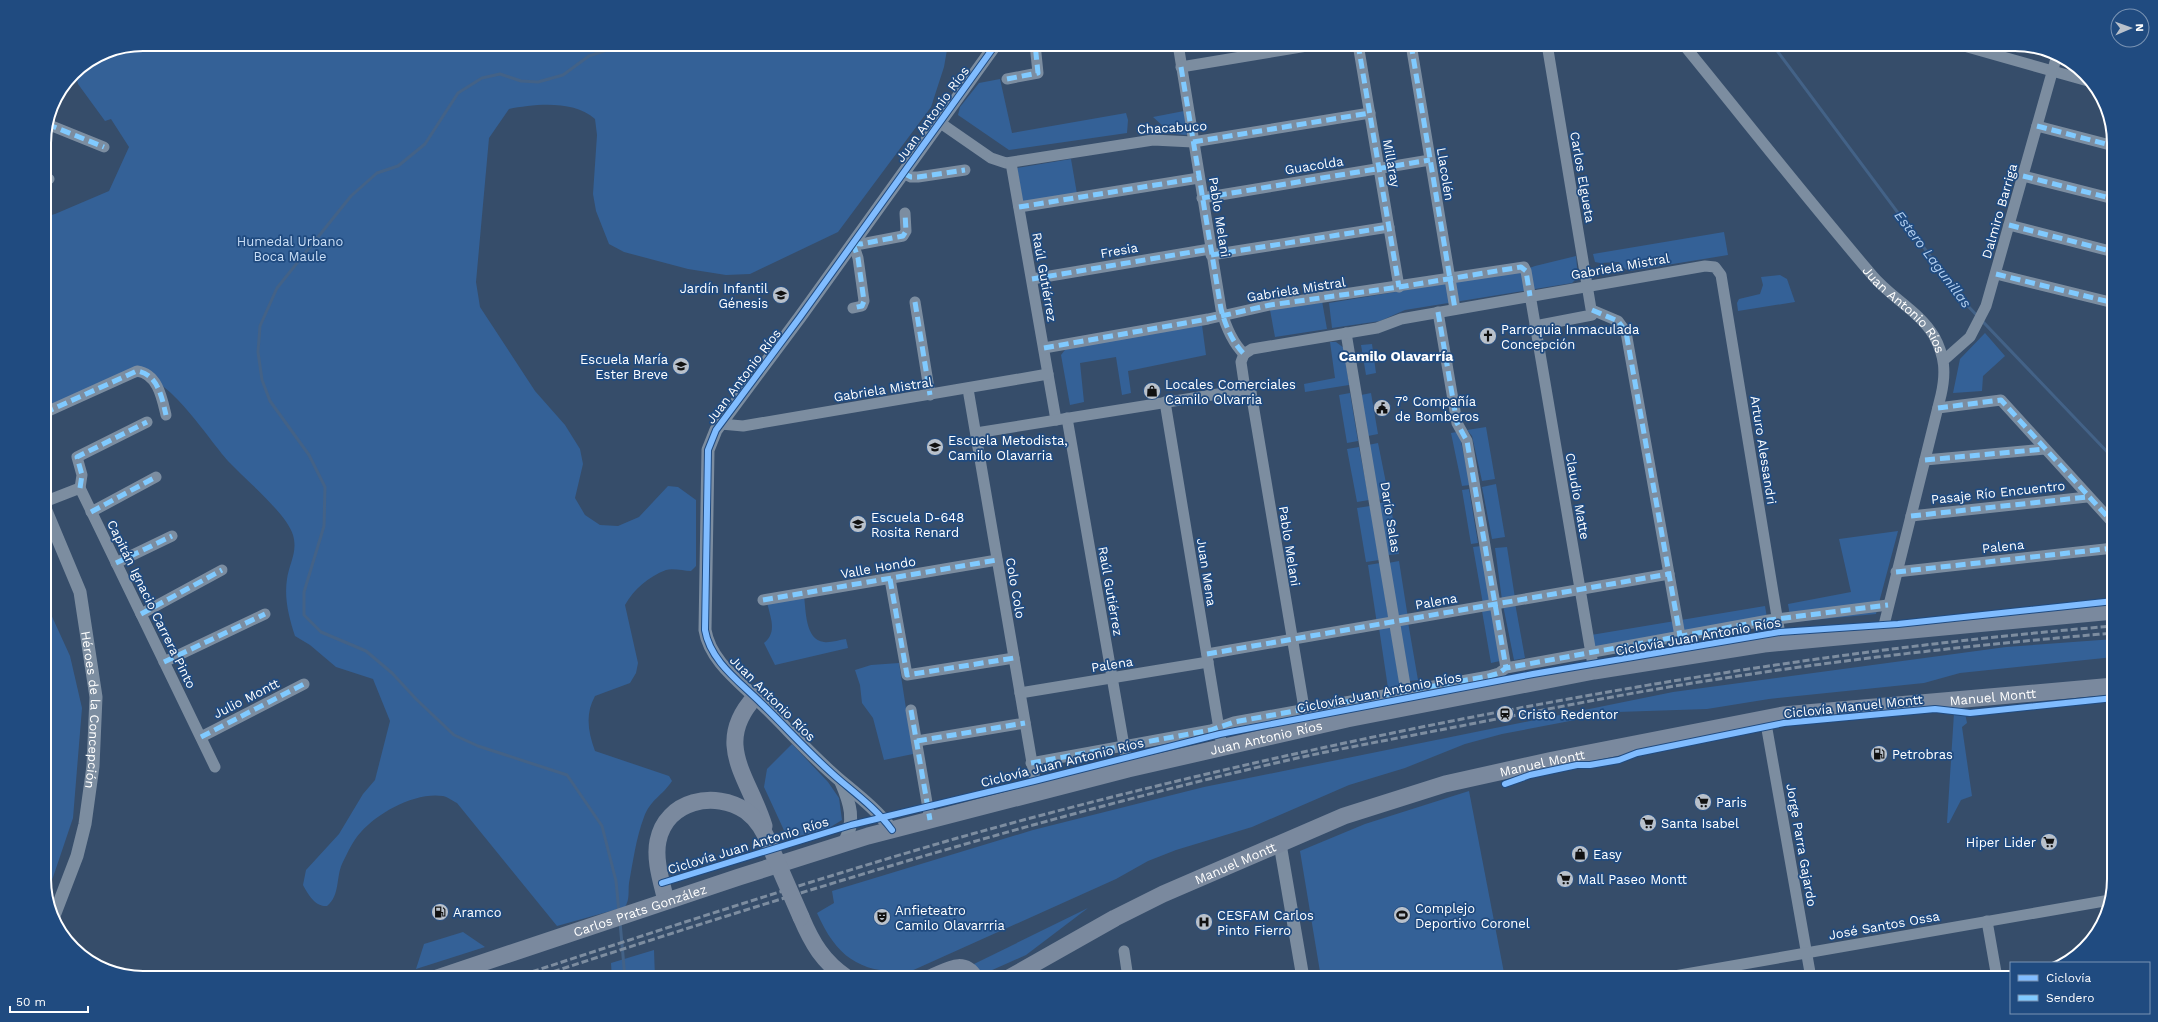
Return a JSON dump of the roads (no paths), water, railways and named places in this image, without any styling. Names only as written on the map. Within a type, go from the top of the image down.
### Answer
[{"type":"main road","name":"Juan Antonio Ríos","points":[[844,843],[1037,792],[1222,747],[1407,698],[1594,671],[1781,641],[2107,612]]},
{"type":"main road","name":"Manuel Montt","points":[[1022,971],[1138,907],[1280,844],[1344,816],[1445,784],[1553,760],[1765,718],[2107,687]]},
{"type":"main road","points":[[755,697],[743,711],[737,723],[734,744],[737,760],[757,806],[768,841],[811,941],[821,956],[839,971]]},
{"type":"main road","points":[[666,902],[657,852],[658,840],[664,824],[682,807],[706,800],[730,803],[752,816],[768,841]]},
{"type":"main road","name":"Carlos Prats González","points":[[458,971],[844,843]]},
{"type":"main road","points":[[947,971],[956,967],[967,969],[969,971]]},
{"type":"street","name":"Juan Antonio Ríos","points":[[892,830],[882,817],[841,782],[717,659],[709,646],[705,630],[707,458],[710,441],[721,424],[991,51]]},
{"type":"street","points":[[1007,79],[1038,73],[1036,51]]},
{"type":"street","name":"Pablo Melani","points":[[1179,51],[1211,252],[1223,315],[1236,345],[1244,354],[1241,362],[1247,389],[1251,392],[1304,708]]},
{"type":"street","points":[[1181,67],[1261,51]]},
{"type":"street","name":"Millaray","points":[[1359,51],[1399,287]]},
{"type":"street","name":"Llacolén","points":[[1412,51],[1455,309]]},
{"type":"street","name":"Carlos Elgueta","points":[[1548,51],[1592,313]]},
{"type":"street","name":"Juan Antonio Ríos","points":[[1689,51],[1872,275],[1925,324],[1936,340],[1944,360],[1944,379],[1938,408],[1882,633]]},
{"type":"street","points":[[1981,51],[2081,79]]},
{"type":"street","name":"Dalmiro Barriga","points":[[1944,360],[1966,342],[1975,330],[1986,306],[2055,60]]},
{"type":"street","name":"Chacabuco","points":[[940,122],[996,161],[1011,163],[1153,140],[1193,142],[1370,113]]},
{"type":"street","points":[[53,126],[104,147]]},
{"type":"street","points":[[2037,126],[2107,144]]},
{"type":"street","name":"Guacolda","points":[[1202,198],[1430,160]]},
{"type":"street","name":"Raúl Gutiérrez","points":[[1011,163],[1056,420]]},
{"type":"street","points":[[903,173],[911,177],[918,177],[965,170]]},
{"type":"street","points":[[2023,176],[2107,197]]},
{"type":"street","points":[[1019,207],[1199,178]]},
{"type":"street","points":[[853,308],[862,306],[864,301],[858,258],[853,243],[861,244],[903,236],[906,231],[904,213]]},
{"type":"street","points":[[2009,225],[2107,250]]},
{"type":"street","name":"Fresia","points":[[1032,279],[1389,227]]},
{"type":"street","name":"Gabriela Mistral","points":[[1244,354],[1252,349],[1377,328],[1401,319],[1438,312],[1587,285],[1705,266],[1715,267]]},
{"type":"street","name":"Gabriela Mistral","points":[[1044,348],[1320,297],[1399,287],[1522,267],[1526,271],[1530,296]]},
{"type":"street","name":"Arturo Alessandri","points":[[1715,267],[1721,275],[1779,619],[1781,641]]},
{"type":"street","points":[[1996,274],[2107,301]]},
{"type":"street","name":"Claudio Matte","points":[[1530,296],[1594,671]]},
{"type":"street","points":[[915,302],[930,395]]},
{"type":"street","points":[[1438,312],[1457,423],[1467,441],[1506,668]]},
{"type":"street","points":[[1535,326],[1592,313],[1618,321],[1626,332],[1680,636]]},
{"type":"street","name":"Darío Salas","points":[[1346,333],[1407,698]]},
{"type":"street","points":[[51,410],[137,371],[144,372],[156,384],[166,415]]},
{"type":"street","name":"Gabriela Mistral","points":[[721,424],[743,426],[968,389],[1048,374]]},
{"type":"street","name":"Colo Colo","points":[[968,389],[1037,792]]},
{"type":"street","points":[[976,433],[1247,389]]},
{"type":"street","points":[[1938,408],[2001,400],[2107,517]]},
{"type":"street","name":"Juan Mena","points":[[1165,402],[1222,747]]},
{"type":"street","name":"Raúl Gutiérrez","points":[[1068,418],[1128,770]]},
{"type":"street","points":[[51,499],[80,488],[82,475],[77,458],[147,422]]},
{"type":"street","points":[[1925,460],[2045,449]]},
{"type":"street","points":[[91,512],[156,478]]},
{"type":"street","name":"Capitán Ignacio Carrera Pinto","points":[[80,488],[215,767]]},
{"type":"street","name":"Pasaje Río Encuentro","points":[[1911,516],[2088,497]]},
{"type":"street","name":"Héroes de la Concepción","points":[[51,523],[80,592],[96,697],[93,766],[85,824],[77,856],[56,910]]},
{"type":"street","points":[[116,563],[172,536]]},
{"type":"street","name":"Palena","points":[[1896,572],[2107,549]]},
{"type":"street","name":"Valle Hondo","points":[[763,600],[997,560]]},
{"type":"street","points":[[141,614],[222,570]]},
{"type":"street","name":"Palena","points":[[1020,693],[1112,678],[1292,640],[1669,574]]},
{"type":"street","points":[[890,579],[907,675],[1014,658]]},
{"type":"street","points":[[1032,763],[1211,730],[1234,722],[1304,708],[1407,698],[1499,673],[1506,668],[1590,652],[1779,619],[1888,605]]},
{"type":"street","points":[[164,662],[265,614]]},
{"type":"street","name":"Julio Montt","points":[[201,737],[304,684]]},
{"type":"street","points":[[911,710],[930,820]]},
{"type":"street","name":"Jorge Parra Gajardo","points":[[1765,718],[1810,971]]},
{"type":"street","points":[[917,741],[1025,723]]},
{"type":"street","name":"Juan Antonio Ríos","points":[[841,782],[848,799],[851,820],[851,830],[844,843]]},
{"type":"street","points":[[1280,844],[1302,971]]},
{"type":"street","name":"José Santos Ossa","points":[[1703,971],[2104,901]]},
{"type":"street","points":[[1987,921],[1996,971]]},
{"type":"street","points":[[1124,951],[1127,971]]},
{"type":"waterway","points":[[604,51],[589,56],[563,75],[538,82],[521,81],[500,74],[482,78],[458,93],[425,144],[398,166],[377,173],[351,196],[277,288],[260,326],[258,352],[262,380],[270,401],[309,455],[325,487],[324,526],[304,592],[304,615],[321,632],[366,651],[392,673],[416,699],[454,735],[478,746],[567,775],[602,826],[616,881],[619,912]]},
{"type":"waterway","name":"Estero Lagunillas","points":[[1777,51],[1966,304],[2107,452]]},
{"type":"waterway","points":[[620,922],[624,971]]},
{"type":"railway","points":[[534,971],[788,889],[954,839],[1140,790],[1327,747],[1534,705],[1782,664],[1947,642],[2107,627]]},
{"type":"railway","points":[[556,971],[722,917],[911,860],[1101,807],[1293,759],[1585,702],[1725,678],[1919,652],[2107,634]]},
{"type":"place","name":"Jardín Infantil Génesis","points":[[781,295]]},
{"type":"place","name":"Parroquia Inmaculada Concepción","points":[[1488,336]]},
{"type":"place","name":"Escuela María Ester Breve","points":[[681,366]]},
{"type":"place","name":"Locales Comerciales Camilo Olvarria","points":[[1152,391]]},
{"type":"place","name":"7° Compañía de Bomberos","points":[[1382,408]]},
{"type":"place","name":"Escuela Metodista, Camilo Olavarria","points":[[935,447]]},
{"type":"place","name":"Escuela D-648 Rosita Renard","points":[[858,524]]},
{"type":"place","name":"Cristo Redentor","points":[[1505,714]]},
{"type":"place","name":"Petrobras","points":[[1879,754]]},
{"type":"place","name":"Paris","points":[[1703,802]]},
{"type":"place","name":"Santa Isabel","points":[[1648,823]]},
{"type":"place","name":"Hiper Lider","points":[[2049,842]]},
{"type":"place","name":"Easy","points":[[1580,854]]},
{"type":"place","name":"Mall Paseo Montt","points":[[1565,879]]},
{"type":"place","name":"Aramco","points":[[440,912]]},
{"type":"place","name":"Complejo Deportivo Coronel","points":[[1402,915]]},
{"type":"place","name":"Anfieteatro Camilo Olavarrria","points":[[882,917]]},
{"type":"place","name":"CESFAM Carlos Pinto Fierro","points":[[1204,922]]},
{"type":"district","name":"Camilo Olavarría","points":[[1396,356]]},
{"type":"park label","name":"Humedal Urbano Boca Maule","points":[[290,248]]}]
